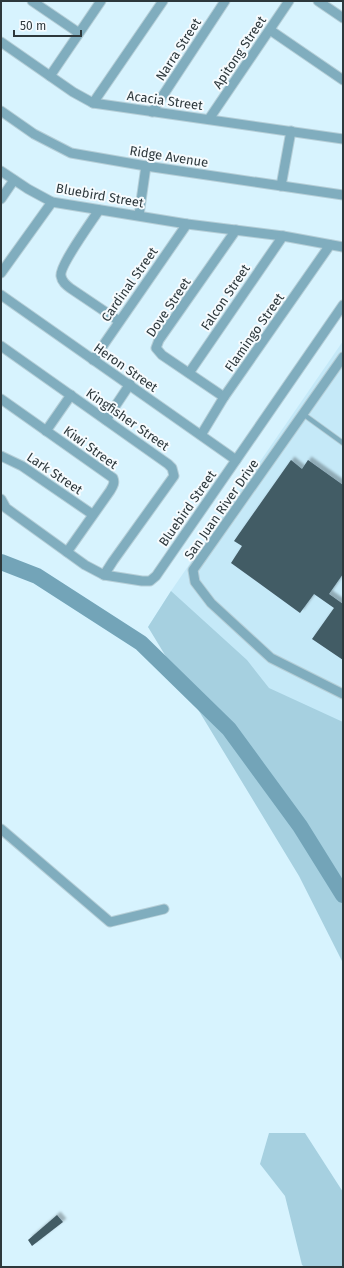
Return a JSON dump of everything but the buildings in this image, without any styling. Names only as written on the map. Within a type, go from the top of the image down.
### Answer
[{"type":"street","points":[[50,76],[101,1]]},
{"type":"street","points":[[93,103],[163,1]]},
{"type":"street","name":"Narra Street","points":[[152,112],[226,1]]},
{"type":"street","name":"Apitong Street","points":[[209,119],[290,1]]},
{"type":"street","points":[[318,1],[343,18]]},
{"type":"street","points":[[36,2],[79,33]]},
{"type":"street","points":[[270,30],[343,80]]},
{"type":"street","name":"Acacia Street","points":[[1,42],[73,92],[93,103],[343,139]]},
{"type":"street","name":"Ridge Avenue","points":[[1,112],[34,134],[71,153],[146,166],[343,195]]},
{"type":"street","points":[[281,186],[291,131]]},
{"type":"street","points":[[139,215],[146,166]]},
{"type":"street","name":"Bluebird Street","points":[[1,171],[52,202],[187,224],[283,236],[343,247]]},
{"type":"street","points":[[1,199],[14,180]]},
{"type":"street","points":[[1,274],[52,202]]},
{"type":"street","points":[[99,210],[63,264],[60,276],[63,282],[119,321]]},
{"type":"street","name":"Cardinal Street","points":[[93,360],[187,224]]},
{"type":"street","name":"Dove Street","points":[[224,397],[158,352],[156,348],[157,344],[236,230]]},
{"type":"street","name":"Falcon Street","points":[[189,373],[283,236]]},
{"type":"street","name":"Flamingo Street","points":[[201,435],[224,397],[330,244]]},
{"type":"street","name":"Heron Street","points":[[1,294],[236,460]]},
{"type":"street","name":"Bluebird Street","points":[[1,499],[6,508],[85,565],[104,575],[150,581],[343,305]]},
{"type":"street","name":"Kingfisher Street","points":[[1,346],[172,468],[174,476],[112,561],[104,575]]},
{"type":"street","name":"San Juan River Drive","points":[[343,357],[193,570],[195,582],[211,603],[271,658],[343,694]]},
{"type":"street","points":[[106,420],[130,384]]},
{"type":"street","points":[[46,431],[70,395]]},
{"type":"street","name":"Kiwi Street","points":[[1,399],[113,478],[113,486],[92,514],[67,552]]},
{"type":"street","points":[[1,466],[4,457]]},
{"type":"street","name":"Lark Street","points":[[4,457],[22,466],[92,514]]},
{"type":"street","points":[[1,829],[110,922],[164,909]]},
{"type":"lane","points":[[303,414],[343,443]]},
{"type":"shaded area","points":[[343,341],[343,848],[148,627],[171,591]]},
{"type":"shaded area","points":[[171,591],[247,660],[269,688],[343,722],[343,963],[299,876],[148,627]]},
{"type":"shaded area","points":[[269,1133],[305,1133],[343,1192],[343,1267],[305,1267],[302,1265],[285,1196],[260,1164]]},
{"type":"waterway","points":[[1,562],[37,576],[141,643],[229,729],[300,826],[343,895]]}]
